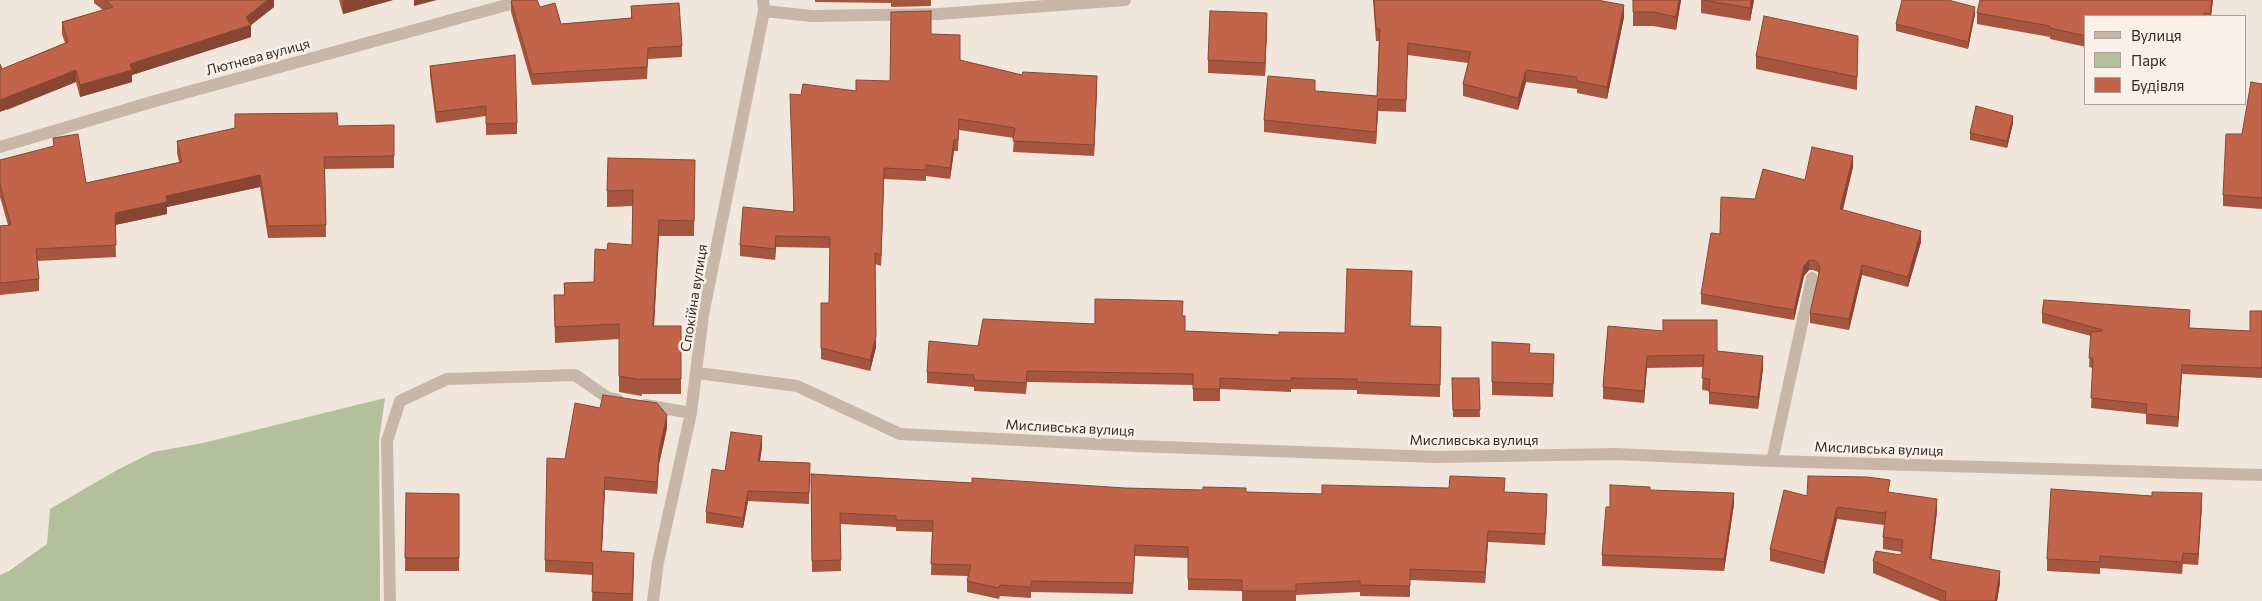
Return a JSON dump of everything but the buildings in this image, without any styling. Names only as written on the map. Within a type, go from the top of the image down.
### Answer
[{"type":"street","name":"Лютнева вулиця","points":[[0,147],[155,100],[525,0]]},
{"type":"street","points":[[763,5],[812,16],[939,14],[1124,0]]},
{"type":"street","name":"Спокійна вулиця","points":[[653,601],[658,562],[691,413],[698,373],[703,314],[763,5]]},
{"type":"street","points":[[1772,461],[1812,278]]},
{"type":"street","name":"Мисливська вулиця","points":[[698,373],[796,386],[900,434],[1135,446],[1428,456],[1616,454],[1772,461],[2262,475]]},
{"type":"street","points":[[390,601],[387,441],[400,401],[447,379],[575,375],[608,398],[691,413]]},
{"type":"green space","points":[[385,398],[379,440],[380,601],[0,601],[0,575],[9,571],[47,544],[50,509],[117,470],[153,452],[203,443]]}]
